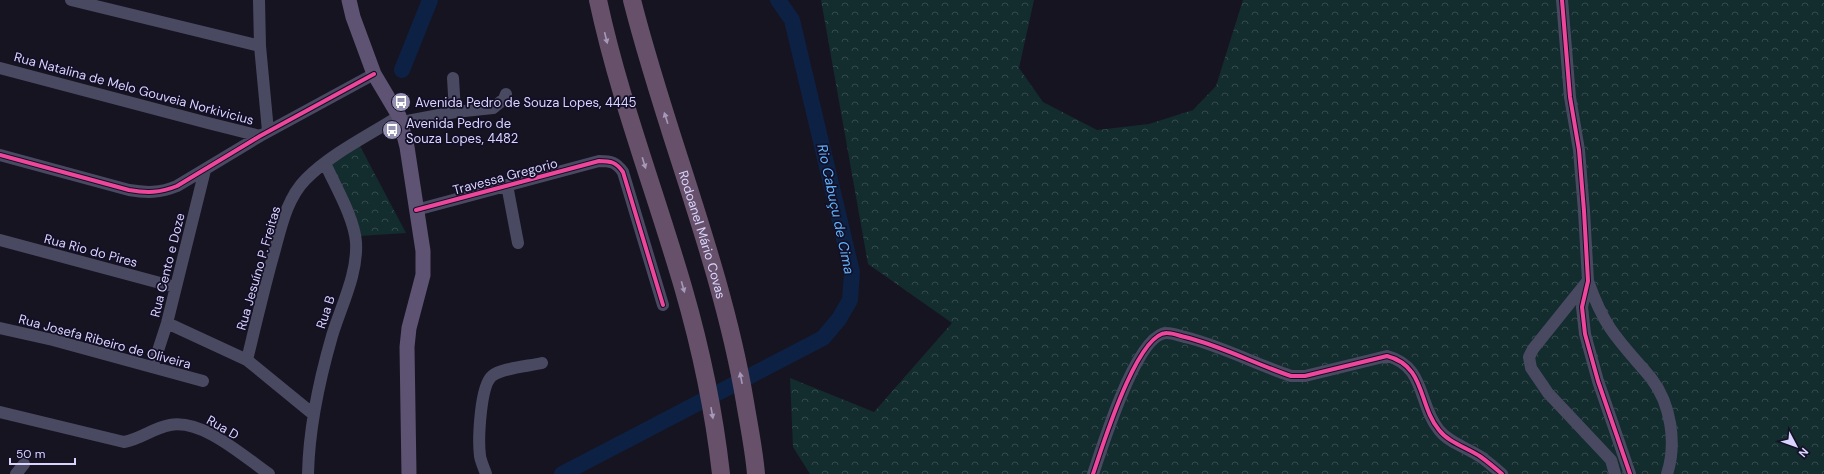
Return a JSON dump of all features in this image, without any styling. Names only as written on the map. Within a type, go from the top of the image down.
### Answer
[{"type":"highway","points":[[598,0],[616,74],[683,286],[694,327],[713,417],[721,474]]},
{"type":"highway","name":"Rodoanel Mário Covas","points":[[632,0],[649,63],[726,315],[740,375],[756,473]]},
{"type":"main road","points":[[350,0],[353,17],[374,74],[400,119],[423,251],[423,275],[409,328],[407,347],[409,474]]},
{"type":"street","points":[[71,0],[260,46]]},
{"type":"street","points":[[259,0],[264,133]]},
{"type":"street","points":[[1562,0],[1570,97],[1579,150],[1588,281],[1582,307],[1585,334],[1630,474]]},
{"type":"street","name":"Rua Natalina de Melo Gouveia Norkivicius","points":[[0,68],[208,123],[264,133]]},
{"type":"street","points":[[0,155],[129,190],[145,193],[163,191],[177,186],[264,133],[374,74]]},
{"type":"street","points":[[453,78],[455,112]]},
{"type":"street","name":"Rua Jesuíno P. Freitas","points":[[247,360],[264,289],[288,207],[305,181],[325,163],[400,119],[493,108],[504,99],[506,94]]},
{"type":"street","name":"Travessa Gregorio","points":[[416,210],[599,161],[609,161],[618,164],[623,172],[663,305]]},
{"type":"street","name":"Rua B","points":[[308,474],[313,414],[332,337],[353,272],[356,242],[353,226],[325,163]]},
{"type":"street","name":"Rua Cento e Doze","points":[[153,366],[167,323],[205,170]]},
{"type":"street","points":[[507,185],[518,243]]},
{"type":"street","name":"Rua Rio do Pires","points":[[0,240],[175,287]]},
{"type":"street","points":[[1588,281],[1533,349],[1529,357],[1531,368],[1548,393],[1611,460],[1615,474]]},
{"type":"street","points":[[1588,281],[1597,304],[1610,328],[1658,388],[1670,423],[1672,442],[1672,456],[1667,474]]},
{"type":"street","points":[[167,323],[247,360],[313,414]]},
{"type":"street","name":"Rua Josefa Ribeiro de Oliveira","points":[[0,328],[153,366],[203,381]]},
{"type":"street","points":[[1093,474],[1112,415],[1138,359],[1148,344],[1155,337],[1166,332],[1202,341],[1291,376],[1305,376],[1387,356],[1397,358],[1416,376],[1434,424],[1440,432],[1482,457],[1502,474]]},
{"type":"street","points":[[486,474],[480,457],[479,443],[483,395],[487,382],[492,375],[542,363]]},
{"type":"street","name":"Rua D","points":[[0,412],[124,442],[135,440],[156,429],[171,425],[187,425],[203,430],[217,438],[268,474]]},
{"type":"street","points":[[16,474],[24,464]]},
{"type":"green space","points":[[821,0],[1034,0],[1019,68],[1043,102],[1097,130],[1149,124],[1193,110],[1216,86],[1243,0],[1824,0],[1824,474],[810,474],[793,447],[790,378],[874,412],[952,323],[868,264]]},
{"type":"green space","points":[[360,146],[406,233],[360,236],[331,165]]},
{"type":"waterway","points":[[402,70],[430,0]]},
{"type":"waterway","name":"Rio Cabuçu de Cima","points":[[562,474],[823,338],[839,319],[850,300],[852,272],[792,20],[778,0]]},
{"type":"cycle path","points":[[1562,0],[1570,97],[1579,150],[1584,211],[1588,281],[1582,307],[1585,334],[1598,381],[1630,474]]},
{"type":"cycle path","points":[[0,155],[129,190],[142,192],[165,190],[177,186],[260,136],[374,74]]},
{"type":"cycle path","points":[[416,210],[599,161],[613,163],[623,172],[663,305]]},
{"type":"cycle path","points":[[1093,474],[1112,418],[1133,370],[1144,351],[1156,338],[1167,333],[1172,333],[1212,345],[1291,376],[1305,376],[1387,356],[1400,361],[1409,368],[1415,377],[1432,420],[1443,435],[1481,457],[1502,474]]},
{"type":"place","name":"Avenida Pedro de Souza Lopes, 4445","points":[[401,102]]},
{"type":"place","name":"Avenida Pedro de Souza Lopes, 4482","points":[[392,130]]}]
